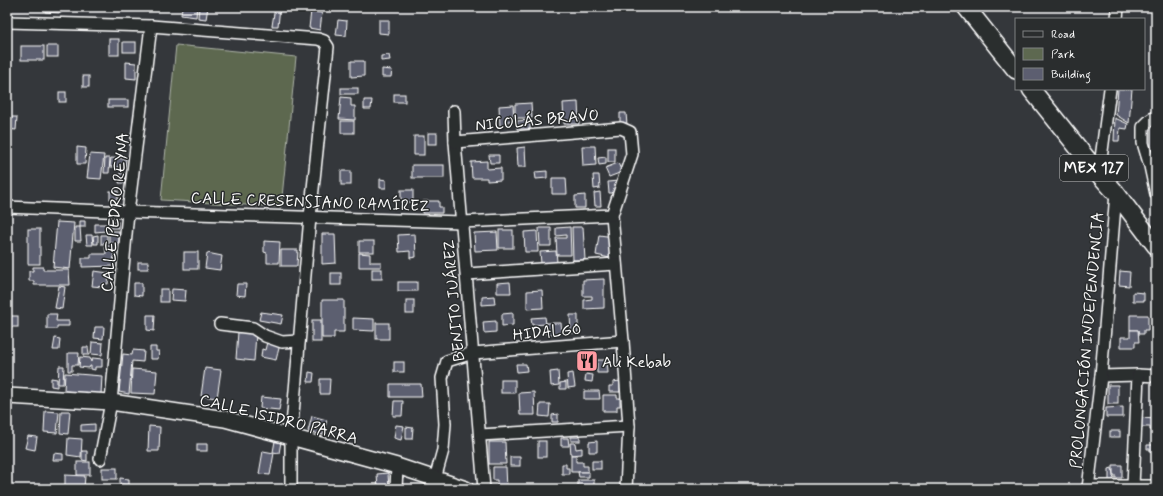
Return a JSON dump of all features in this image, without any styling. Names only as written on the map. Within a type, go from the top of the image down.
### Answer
[{"type":"main road","points":[[966,7],[1015,69]]},
{"type":"main road","name":"MEX 127","points":[[1032,90],[1116,193],[1155,244]]},
{"type":"street","points":[[1117,18],[1118,7]]},
{"type":"street","points":[[7,22],[151,26],[318,39],[324,41],[328,47],[310,217],[299,341],[291,437],[291,489]]},
{"type":"street","name":"CALLE PEDRO REYNA","points":[[100,459],[110,402],[128,212],[151,26]]},
{"type":"street","points":[[1099,174],[1110,90]]},
{"type":"street","name":"BENITO JUÁREZ","points":[[454,111],[455,142],[484,489]]},
{"type":"street","points":[[1156,116],[1143,127],[1143,143],[1153,169],[1156,194]]},
{"type":"street","name":"NICOLÁS BRAVO","points":[[455,142],[621,128],[630,132],[632,154],[612,215]]},
{"type":"street","name":"PROLONGACIÓN INDEPENDENCIA","points":[[1088,488],[1101,376],[1116,193]]},
{"type":"street","name":"CALLE CRESENSIANO RAMÍREZ","points":[[7,207],[462,222],[612,215]]},
{"type":"street","points":[[612,215],[629,426],[626,489]]},
{"type":"street","points":[[467,274],[616,264]]},
{"type":"street","points":[[220,324],[253,328],[265,336],[282,342],[299,341]]},
{"type":"street","name":"HIDALGO","points":[[435,479],[443,450],[445,424],[442,378],[447,361],[473,353],[623,341]]},
{"type":"street","points":[[1133,486],[1138,375]]},
{"type":"street","points":[[1101,376],[1156,376]]},
{"type":"street","name":"CALLE ISIDRO PARRA","points":[[7,396],[110,402],[225,419],[397,466],[466,489]]},
{"type":"street","points":[[480,435],[629,426]]},
{"type":"street","points":[[396,489],[397,466]]},
{"type":"street","points":[[1088,488],[1156,486]]},
{"type":"green space","points":[[176,45],[296,57],[281,207],[161,200]]},
{"type":"building","points":[[46,7],[62,7],[61,13],[45,12]]},
{"type":"building","points":[[182,7],[197,7],[196,17],[181,15]]},
{"type":"building","points":[[199,7],[208,7],[206,19],[198,18]]},
{"type":"building","points":[[275,7],[280,7],[278,26],[272,26]]},
{"type":"building","points":[[311,11],[322,13],[320,30],[309,28]]},
{"type":"building","points":[[338,20],[347,21],[346,36],[336,35]]},
{"type":"building","points":[[379,20],[389,20],[389,34],[379,33]]},
{"type":"building","points":[[109,39],[119,39],[119,55],[109,55]]},
{"type":"building","points":[[123,42],[136,42],[136,52],[123,52]]},
{"type":"building","points":[[21,46],[44,46],[44,60],[21,60]]},
{"type":"building","points":[[47,46],[58,46],[58,57],[47,57]]},
{"type":"building","points":[[389,55],[390,60],[381,61],[381,56]]},
{"type":"building","points":[[351,61],[364,61],[364,76],[351,77]]},
{"type":"building","points":[[126,62],[136,63],[136,79],[126,78]]},
{"type":"building","points":[[382,69],[392,70],[391,77],[382,77]]},
{"type":"building","points":[[83,76],[89,76],[89,87],[83,87]]},
{"type":"building","points":[[341,88],[358,88],[358,94],[341,94]]},
{"type":"building","points":[[1118,90],[1132,90],[1129,123],[1116,115]]},
{"type":"building","points":[[59,92],[66,92],[66,102],[59,102]]},
{"type":"building","points":[[394,94],[405,94],[405,102],[394,102]]},
{"type":"building","points":[[341,97],[351,98],[351,106],[355,106],[355,120],[339,119]]},
{"type":"building","points":[[108,100],[128,100],[128,107],[108,107]]},
{"type":"building","points":[[364,100],[372,100],[371,109],[364,109]]},
{"type":"building","points":[[578,102],[579,124],[564,124],[563,103]]},
{"type":"building","points":[[531,103],[532,118],[515,118],[515,104]]},
{"type":"building","points":[[513,105],[514,121],[507,121],[507,125],[500,126],[499,106]]},
{"type":"building","points":[[620,113],[626,113],[627,125],[620,125]]},
{"type":"building","points":[[7,117],[17,117],[16,130],[7,129]]},
{"type":"building","points":[[1115,118],[1128,124],[1127,129],[1120,128],[1119,141],[1114,141]]},
{"type":"building","points":[[530,120],[530,129],[517,129],[517,121]]},
{"type":"building","points":[[341,121],[354,121],[354,133],[341,133]]},
{"type":"building","points":[[428,133],[437,133],[437,144],[428,144]]},
{"type":"building","points":[[414,136],[424,136],[424,155],[414,155]]},
{"type":"building","points":[[582,146],[595,146],[596,165],[583,166]]},
{"type":"building","points":[[77,147],[86,148],[85,164],[77,164]]},
{"type":"building","points":[[525,147],[526,167],[518,167],[517,148]]},
{"type":"building","points":[[608,148],[615,148],[615,162],[608,162]]},
{"type":"building","points":[[90,154],[104,155],[101,179],[87,178]]},
{"type":"building","points":[[489,155],[499,155],[499,163],[490,163]]},
{"type":"building","points":[[606,157],[606,164],[599,165],[598,158]]},
{"type":"building","points":[[105,158],[110,158],[109,173],[104,173]]},
{"type":"building","points":[[111,158],[126,159],[125,167],[110,167]]},
{"type":"building","points":[[487,161],[487,169],[501,168],[501,180],[487,181],[487,178],[472,178],[471,162]]},
{"type":"building","points":[[618,163],[622,172],[609,177],[605,168]]},
{"type":"building","points":[[412,165],[444,165],[444,178],[412,178]]},
{"type":"building","points":[[341,171],[351,171],[351,185],[341,185]]},
{"type":"building","points":[[547,171],[547,178],[536,179],[535,172]]},
{"type":"building","points":[[120,173],[126,174],[126,183],[119,183]]},
{"type":"building","points":[[593,175],[599,175],[600,188],[594,189]]},
{"type":"building","points":[[552,178],[566,178],[567,194],[552,194]]},
{"type":"building","points":[[380,179],[386,180],[386,188],[380,188]]},
{"type":"building","points":[[618,181],[619,193],[609,193],[608,182]]},
{"type":"building","points":[[401,190],[413,190],[413,202],[401,202]]},
{"type":"building","points":[[110,191],[118,191],[118,199],[110,199]]},
{"type":"building","points":[[600,192],[601,206],[595,206],[594,193]]},
{"type":"building","points":[[585,195],[585,208],[575,208],[575,196]]},
{"type":"building","points":[[423,201],[439,201],[439,207],[442,207],[442,213],[423,213]]},
{"type":"building","points":[[80,221],[85,221],[85,227],[80,227]]},
{"type":"building","points":[[57,222],[74,223],[70,269],[53,267]]},
{"type":"building","points":[[110,222],[118,222],[118,228],[110,228]]},
{"type":"building","points":[[95,224],[106,224],[106,231],[95,232]]},
{"type":"building","points":[[75,227],[80,227],[81,241],[75,241]]},
{"type":"building","points":[[570,227],[571,255],[557,255],[556,238],[566,238],[566,235],[556,236],[556,228]]},
{"type":"building","points":[[572,227],[583,227],[585,260],[573,260]]},
{"type":"building","points":[[539,228],[551,228],[551,246],[540,246]]},
{"type":"building","points":[[28,229],[40,229],[40,264],[28,264]]},
{"type":"building","points":[[499,230],[513,230],[513,248],[499,248]]},
{"type":"building","points":[[109,231],[119,231],[119,243],[109,243]]},
{"type":"building","points":[[537,231],[538,252],[525,252],[524,232]]},
{"type":"building","points":[[497,232],[498,250],[475,251],[474,233]]},
{"type":"building","points":[[322,234],[335,234],[336,263],[322,264]]},
{"type":"building","points":[[415,234],[416,257],[410,258],[410,251],[399,252],[398,235]]},
{"type":"building","points":[[86,235],[92,235],[93,245],[87,245]]},
{"type":"building","points":[[98,235],[98,244],[94,244],[93,236]]},
{"type":"building","points":[[101,235],[107,235],[107,242],[104,242],[104,244],[101,244]]},
{"type":"building","points":[[599,235],[614,237],[610,258],[596,255]]},
{"type":"building","points":[[264,241],[280,242],[279,263],[267,263],[267,253],[264,252]]},
{"type":"building","points":[[359,241],[374,241],[374,252],[359,252]]},
{"type":"building","points":[[105,246],[113,246],[114,266],[82,267],[82,258],[91,258],[91,254],[106,254]]},
{"type":"building","points":[[281,250],[298,250],[297,266],[281,266]]},
{"type":"building","points":[[556,251],[557,262],[541,263],[540,252]]},
{"type":"building","points":[[184,252],[198,252],[198,269],[184,269]]},
{"type":"building","points":[[207,253],[222,256],[220,270],[205,268]]},
{"type":"building","points":[[359,253],[370,254],[370,262],[381,262],[381,267],[359,267]]},
{"type":"building","points":[[138,262],[148,262],[148,269],[138,269]]},
{"type":"building","points":[[33,267],[43,267],[43,270],[69,270],[70,285],[34,285],[34,281],[29,281],[29,271],[33,271]]},
{"type":"building","points":[[372,269],[382,269],[382,279],[372,279]]},
{"type":"building","points":[[94,271],[109,273],[108,284],[103,283],[103,287],[92,286]]},
{"type":"building","points":[[1120,271],[1130,272],[1129,286],[1119,285]]},
{"type":"building","points":[[331,273],[341,273],[341,285],[331,285]]},
{"type":"building","points":[[604,279],[604,308],[584,309],[584,300],[592,299],[592,296],[583,296],[583,280]]},
{"type":"building","points":[[398,282],[417,282],[417,291],[398,291]]},
{"type":"building","points":[[510,282],[511,293],[497,293],[497,283]]},
{"type":"building","points":[[134,283],[142,283],[142,296],[134,295]]},
{"type":"building","points":[[237,284],[246,284],[245,296],[236,295]]},
{"type":"building","points":[[59,286],[65,287],[62,309],[55,308]]},
{"type":"building","points":[[160,289],[168,289],[168,302],[160,302]]},
{"type":"building","points":[[172,289],[186,290],[185,301],[171,300]]},
{"type":"building","points":[[542,290],[543,308],[527,309],[527,291]]},
{"type":"building","points":[[1133,292],[1144,293],[1144,301],[1133,301]]},
{"type":"building","points":[[494,296],[495,304],[482,305],[482,297]]},
{"type":"building","points":[[322,300],[344,300],[344,332],[334,332],[334,338],[322,338]]},
{"type":"building","points":[[406,300],[414,300],[414,314],[406,314]]},
{"type":"building","points":[[261,312],[283,315],[281,324],[259,320]]},
{"type":"building","points":[[513,313],[513,325],[502,326],[502,314]]},
{"type":"building","points":[[47,314],[57,314],[56,321],[69,321],[69,326],[57,326],[57,329],[47,329]]},
{"type":"building","points":[[147,315],[155,315],[154,331],[147,330]]},
{"type":"building","points":[[570,315],[578,315],[578,333],[571,333]]},
{"type":"building","points":[[1130,315],[1148,315],[1148,330],[1144,330],[1144,334],[1138,334],[1138,330],[1130,330]]},
{"type":"building","points":[[8,316],[18,316],[18,327],[8,327]]},
{"type":"building","points":[[545,317],[546,324],[532,325],[531,318]]},
{"type":"building","points":[[353,318],[374,319],[374,331],[353,330]]},
{"type":"building","points":[[312,320],[321,320],[321,342],[312,342]]},
{"type":"building","points":[[496,321],[496,332],[484,333],[483,322]]},
{"type":"building","points":[[376,323],[389,323],[389,339],[376,339]]},
{"type":"building","points":[[546,323],[561,323],[562,333],[547,334]]},
{"type":"building","points":[[95,327],[104,327],[103,339],[94,338]]},
{"type":"building","points":[[1130,330],[1138,330],[1139,342],[1135,342],[1135,347],[1121,347],[1121,337],[1130,337]]},
{"type":"building","points":[[238,332],[256,334],[254,361],[236,359]]},
{"type":"building","points":[[55,338],[60,339],[59,350],[53,350]]},
{"type":"building","points":[[92,342],[103,343],[102,355],[91,354]]},
{"type":"building","points":[[267,342],[280,344],[276,360],[261,357],[262,349],[265,350]]},
{"type":"building","points":[[83,347],[88,347],[89,355],[83,355]]},
{"type":"building","points":[[150,347],[156,347],[156,351],[159,351],[158,359],[150,359]]},
{"type":"building","points":[[133,350],[144,351],[143,362],[132,361],[129,394],[119,392],[123,354],[132,355]]},
{"type":"building","points":[[68,353],[79,353],[78,365],[72,365],[72,371],[68,371]]},
{"type":"building","points":[[1152,355],[1156,355],[1156,371],[1152,371]]},
{"type":"building","points":[[80,357],[90,358],[91,362],[93,358],[102,359],[102,367],[95,367],[95,370],[91,369],[91,366],[89,368],[79,367]]},
{"type":"building","points":[[597,360],[607,360],[608,373],[597,373]]},
{"type":"building","points":[[394,362],[404,362],[404,372],[394,372]]},
{"type":"building","points":[[516,364],[526,364],[527,371],[517,372]]},
{"type":"building","points":[[59,366],[64,366],[63,384],[58,384]]},
{"type":"building","points":[[205,368],[221,370],[217,398],[201,396]]},
{"type":"building","points":[[132,369],[157,371],[155,394],[131,393]]},
{"type":"building","points":[[558,371],[559,385],[551,386],[550,372]]},
{"type":"building","points":[[309,372],[314,373],[313,382],[308,382]]},
{"type":"building","points":[[65,373],[102,376],[101,394],[64,391]]},
{"type":"building","points":[[573,373],[575,387],[568,388],[567,374]]},
{"type":"building","points":[[586,374],[593,375],[592,382],[585,381]]},
{"type":"building","points":[[51,378],[57,379],[57,387],[51,386]]},
{"type":"building","points":[[320,379],[330,379],[329,394],[320,394]]},
{"type":"building","points":[[501,380],[515,380],[515,393],[501,393]]},
{"type":"building","points":[[620,381],[620,392],[609,392],[609,386],[613,386],[613,382]]},
{"type":"building","points":[[566,382],[566,389],[560,389],[560,383]]},
{"type":"building","points":[[390,384],[421,384],[422,397],[390,397]]},
{"type":"building","points":[[1108,385],[1118,385],[1118,404],[1108,404]]},
{"type":"building","points":[[584,391],[599,391],[600,399],[584,399]]},
{"type":"building","points":[[534,392],[535,415],[520,415],[519,393]]},
{"type":"building","points":[[603,395],[617,395],[617,398],[620,398],[620,406],[617,406],[617,411],[603,411]]},
{"type":"building","points":[[261,397],[281,399],[279,410],[260,408]]},
{"type":"building","points":[[394,401],[403,401],[402,416],[393,416]]},
{"type":"building","points":[[540,404],[550,404],[549,417],[539,416]]},
{"type":"building","points":[[1123,407],[1123,417],[1106,417],[1106,408]]},
{"type":"building","points":[[45,411],[59,412],[57,433],[44,432]]},
{"type":"building","points":[[61,411],[70,411],[68,434],[60,433]]},
{"type":"building","points":[[558,414],[558,422],[552,422],[552,415]]},
{"type":"building","points":[[312,416],[327,420],[323,435],[308,431]]},
{"type":"building","points":[[1141,418],[1156,419],[1156,430],[1150,430],[1150,427],[1140,427]]},
{"type":"building","points":[[95,424],[95,431],[81,431],[81,425]]},
{"type":"building","points":[[396,425],[404,426],[401,440],[394,438]]},
{"type":"building","points":[[149,426],[160,427],[159,451],[148,451]]},
{"type":"building","points":[[406,427],[413,428],[412,439],[406,439]]},
{"type":"building","points":[[1110,431],[1120,431],[1120,437],[1110,437]]},
{"type":"building","points":[[28,436],[37,437],[35,450],[25,448]]},
{"type":"building","points":[[571,437],[580,437],[580,441],[571,441]]},
{"type":"building","points":[[68,438],[82,439],[81,457],[67,455]]},
{"type":"building","points":[[561,438],[568,438],[569,446],[561,446]]},
{"type":"building","points":[[275,441],[281,442],[279,453],[273,452]]},
{"type":"building","points":[[538,441],[546,441],[546,457],[538,457]]},
{"type":"building","points":[[597,441],[597,452],[589,452],[589,442]]},
{"type":"building","points":[[489,442],[505,442],[506,464],[489,464]]},
{"type":"building","points":[[570,443],[575,443],[576,449],[582,448],[582,454],[571,455]]},
{"type":"building","points":[[197,444],[207,444],[207,451],[197,451]]},
{"type":"building","points":[[1147,445],[1154,445],[1154,447],[1156,447],[1156,451],[1150,452],[1150,449],[1147,449]]},
{"type":"building","points":[[82,451],[87,451],[87,461],[82,460]]},
{"type":"building","points":[[263,451],[274,453],[270,475],[259,474]]},
{"type":"building","points":[[54,453],[63,454],[63,460],[53,460]]},
{"type":"building","points":[[571,455],[576,455],[576,462],[583,462],[583,466],[588,466],[588,472],[571,472]]},
{"type":"building","points":[[510,457],[520,457],[520,466],[510,466]]},
{"type":"building","points":[[592,461],[601,461],[601,469],[592,469]]},
{"type":"building","points":[[77,462],[90,462],[90,475],[77,475]]},
{"type":"building","points":[[562,464],[566,464],[566,468],[569,468],[569,474],[562,474]]},
{"type":"building","points":[[1113,465],[1122,465],[1122,478],[1115,478],[1115,475],[1113,475]]},
{"type":"building","points":[[493,467],[506,467],[507,489],[497,489],[497,480],[493,480]]},
{"type":"building","points":[[102,468],[117,468],[117,479],[102,479]]},
{"type":"building","points":[[1112,468],[1114,479],[1109,480],[1109,469]]},
{"type":"building","points":[[578,472],[589,472],[589,477],[579,477]]},
{"type":"building","points":[[388,473],[389,489],[378,489],[377,474]]},
{"type":"building","points":[[65,475],[85,476],[84,488],[65,487]]},
{"type":"building","points":[[120,478],[129,479],[129,485],[120,484]]},
{"type":"building","points":[[578,480],[594,480],[594,489],[578,489]]},
{"type":"place","name":"Ali Kebab","points":[[587,361]]}]
